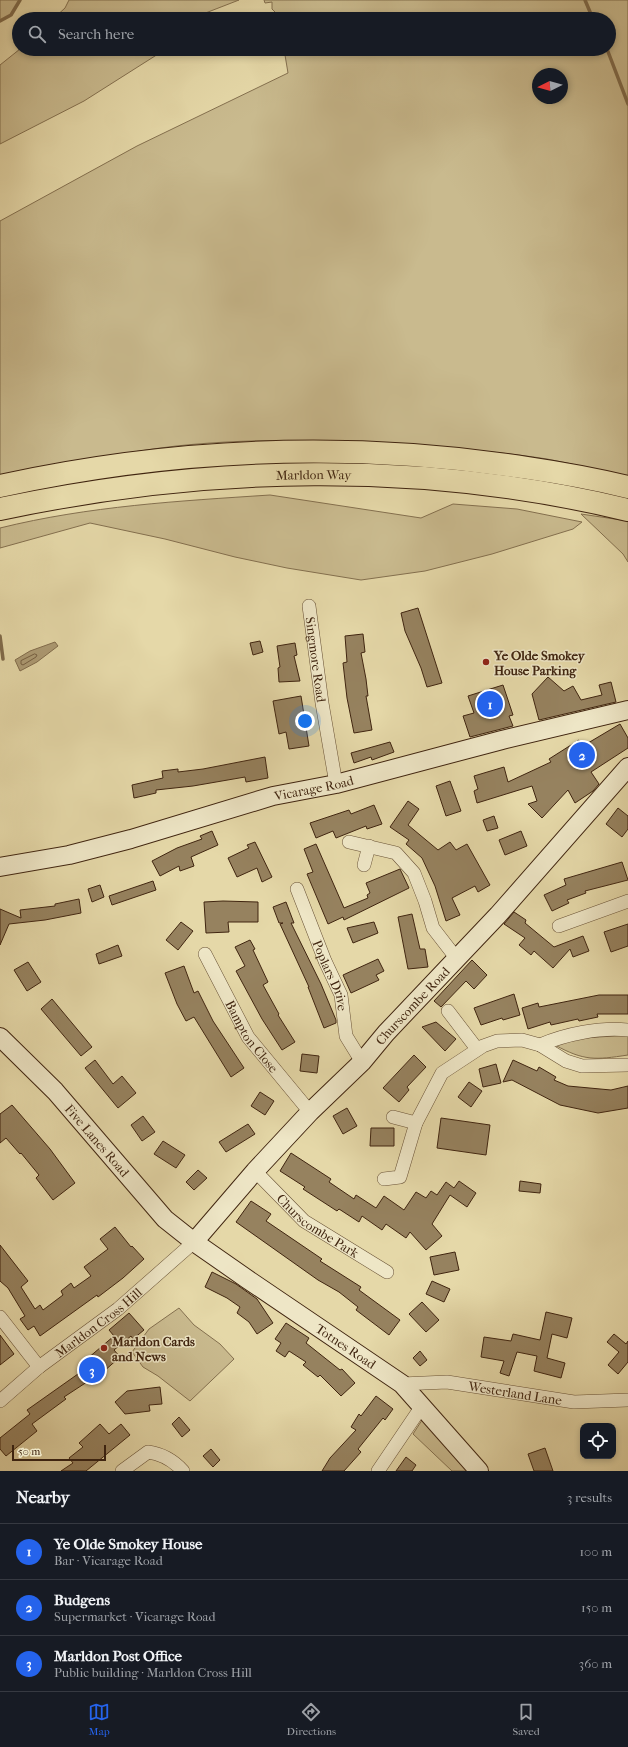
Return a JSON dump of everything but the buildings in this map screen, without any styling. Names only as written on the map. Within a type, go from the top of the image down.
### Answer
[{"type":"highway","name":"Marldon Way","points":[[0,486],[75,472],[173,458],[273,452],[353,451],[410,454],[497,463],[584,477],[628,487]]},
{"type":"highway","name":"Marldon Way","points":[[0,509],[56,497],[143,484],[199,478],[292,473],[362,474],[476,483],[564,496],[628,510]]},
{"type":"street","name":"Singmore Road","points":[[309,606],[322,703],[336,784]]},
{"type":"street","name":"Vicarage Road","points":[[0,868],[77,853],[131,839],[273,796],[336,784],[525,734],[628,710]]},
{"type":"street","name":"Churscombe Road","points":[[194,1242],[310,1112],[362,1062],[386,1033],[457,959],[627,772]]},
{"type":"street","points":[[349,842],[396,853],[414,873],[425,901],[433,928],[457,959]]},
{"type":"street","points":[[364,865],[369,846]]},
{"type":"street","name":"Poplars Drive","points":[[297,889],[325,961],[341,995],[346,1036],[362,1062]]},
{"type":"street","points":[[559,926],[628,901]]},
{"type":"street","name":"Bampton Close","points":[[205,954],[248,1037],[310,1112]]},
{"type":"street","points":[[448,1011],[477,1049]]},
{"type":"street","points":[[540,1046],[558,1037],[584,1034],[613,1028],[628,1030]]},
{"type":"street","name":"Five Lanes Road","points":[[0,1037],[55,1091],[165,1219],[194,1242]]},
{"type":"street","points":[[384,1179],[400,1177],[416,1123],[442,1073],[477,1049],[497,1041],[522,1040],[540,1046],[566,1061],[582,1066],[628,1065]]},
{"type":"street","points":[[393,1117],[416,1123]]},
{"type":"street","name":"Churscombe Park","points":[[256,1171],[304,1221],[387,1272]]},
{"type":"street","name":"Marldon Cross Hill","points":[[0,1401],[39,1367],[118,1309],[194,1242]]},
{"type":"street","name":"Totnes Road","points":[[194,1242],[402,1384],[479,1471]]},
{"type":"street","points":[[0,1318],[39,1367]]},
{"type":"street","name":"Westerland Lane","points":[[402,1384],[461,1384],[574,1402],[628,1400]]},
{"type":"street","points":[[378,1471],[422,1406]]},
{"type":"street","points":[[122,1471],[148,1452],[157,1453],[174,1461],[183,1471]]},
{"type":"shaded area","points":[[0,0],[20,0],[11,15],[0,21]]},
{"type":"shaded area","points":[[69,0],[239,0],[208,12],[61,12],[65,8]]},
{"type":"shaded area","points":[[264,0],[628,0],[628,476],[547,459],[504,453],[401,445],[304,440],[240,441],[176,446],[110,456],[0,476],[0,221],[137,146],[288,73],[285,56],[616,56],[616,12],[275,12],[272,9],[272,2],[265,3]]},
{"type":"shaded area","points":[[12,55],[155,56],[84,101],[0,144],[0,65]]},
{"type":"shaded area","points":[[270,495],[421,518],[453,504],[517,509],[582,522],[573,529],[492,554],[425,571],[361,580],[287,568],[90,523],[0,548],[0,528],[67,514],[101,509]]},
{"type":"shaded area","points":[[581,514],[628,521],[628,562],[623,554]]},
{"type":"shaded area","points":[[628,1035],[628,1055],[617,1057],[582,1057],[555,1045],[584,1038]]},
{"type":"shaded area","points":[[179,1308],[194,1325],[220,1344],[234,1359],[190,1401],[158,1376],[143,1367],[132,1352],[149,1329]]},
{"type":"shaded area","points":[[424,1417],[470,1471],[452,1471],[413,1434]]},
{"type":"water","points":[[55,642],[58,646],[37,662],[20,671],[15,660],[30,651]]},
{"type":"waterway","points":[[13,12],[20,0]]},
{"type":"waterway","points":[[585,0],[590,12]]},
{"type":"waterway","points":[[0,21],[12,13]]},
{"type":"waterway","points":[[610,56],[628,104]]},
{"type":"waterway","points":[[0,636],[3,659]]},
{"type":"place","name":"Ye Olde Smokey House Parking","points":[[486,662]]},
{"type":"place","name":"Ye Olde Smokey House","points":[[490,704]]},
{"type":"place","name":"Budgens","points":[[582,755]]},
{"type":"place","name":"Marldon Cards and News","points":[[104,1348]]},
{"type":"place","name":"Marldon Post Office","points":[[92,1370]]}]
